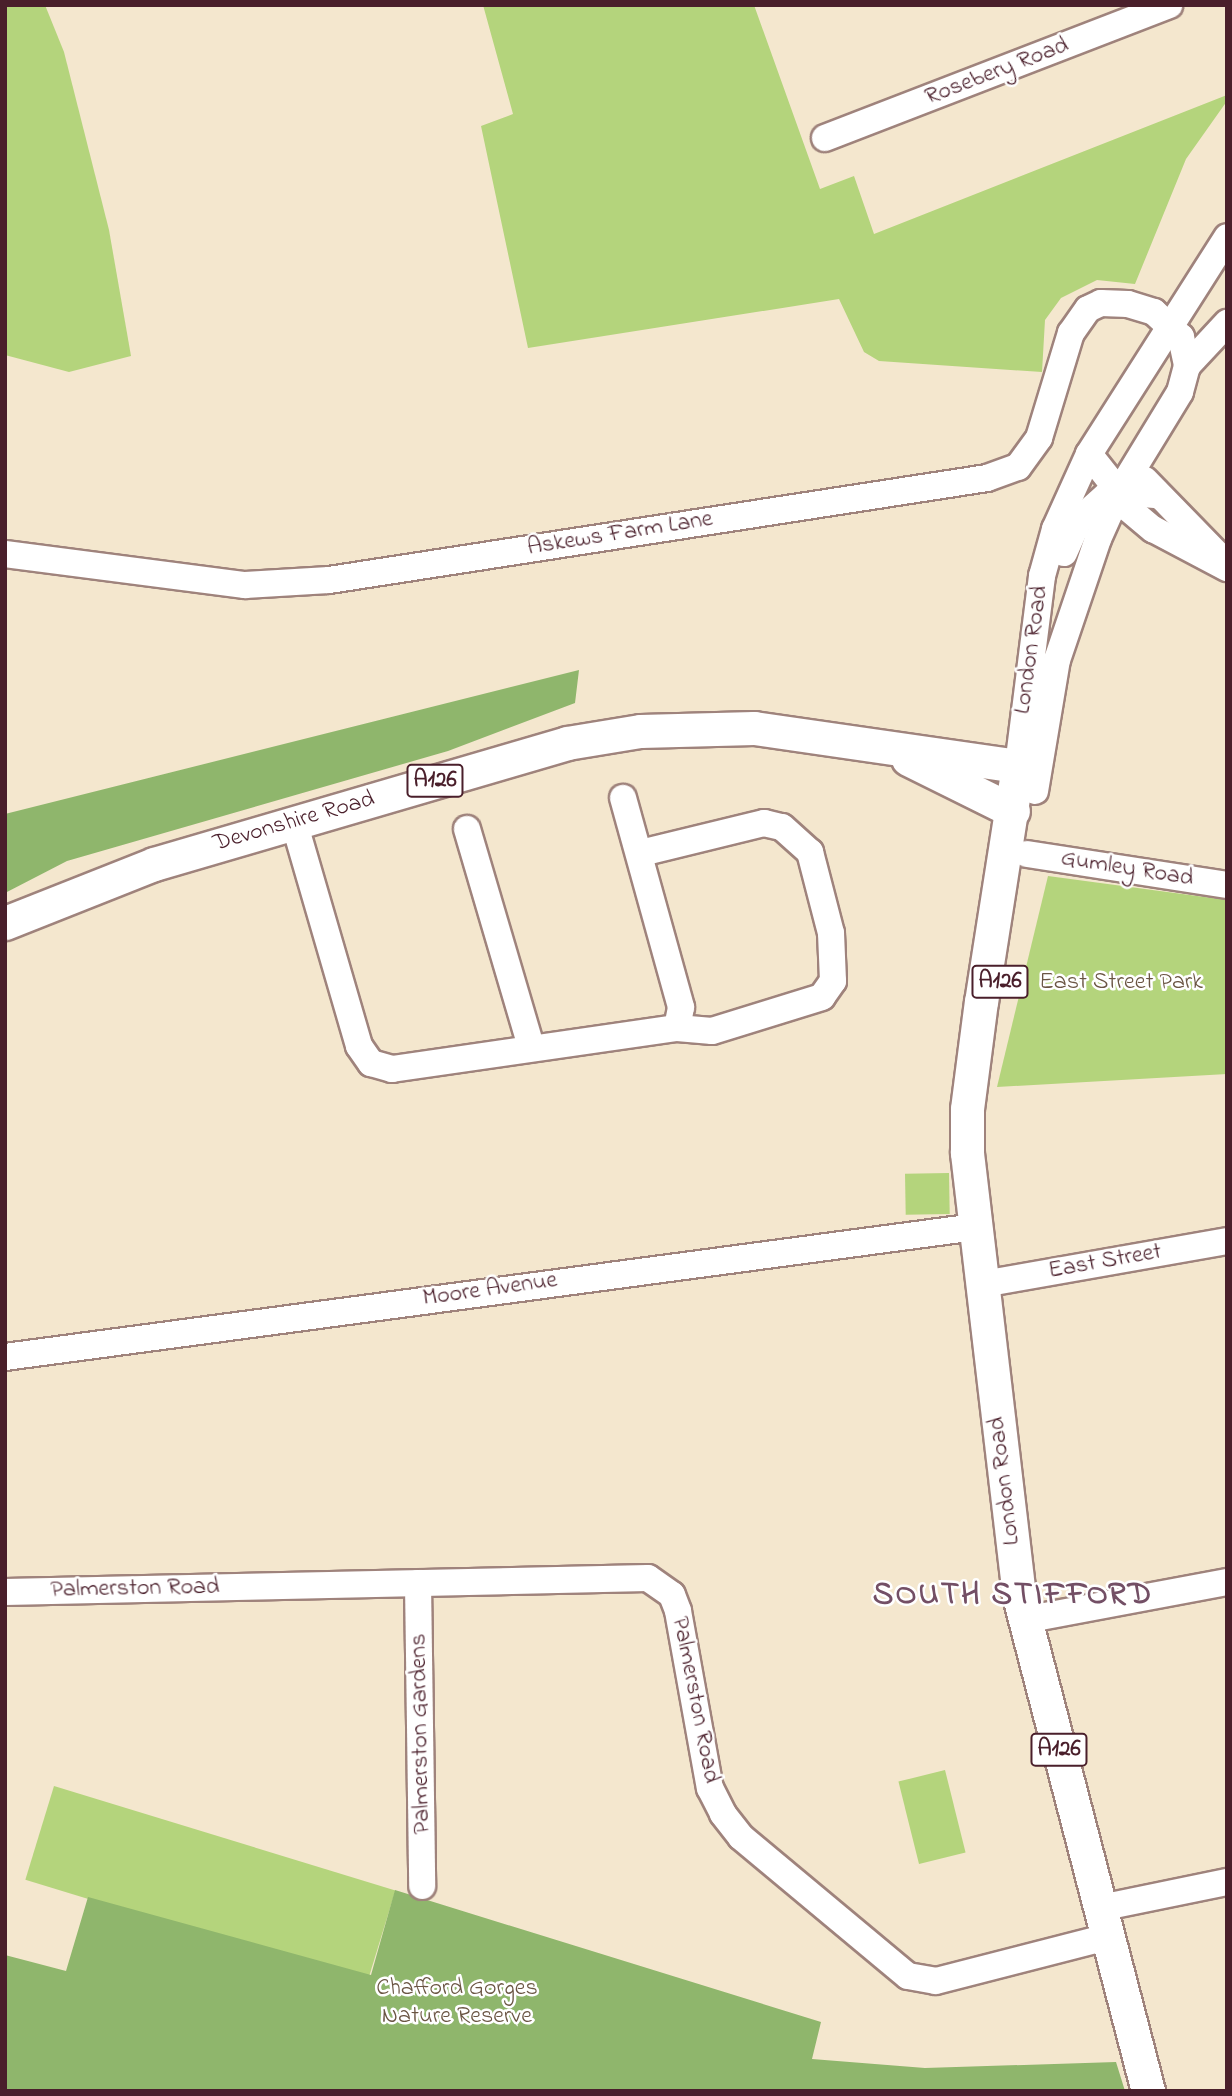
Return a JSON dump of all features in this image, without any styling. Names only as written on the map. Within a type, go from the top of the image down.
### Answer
[{"type":"main road","name":"Devonshire Road","points":[[5,923],[154,864],[567,743],[640,731],[754,728],[881,746],[1022,789]]},
{"type":"main road","name":"Devonshire Road","points":[[881,746],[1022,789]]},
{"type":"main road","name":"London Road","points":[[1022,789],[1014,861],[967,1109],[976,1227],[1024,1620],[1148,2091]]},
{"type":"street","name":"Rosebery Road","points":[[825,138],[1169,5]]},
{"type":"street","name":"London Road","points":[[1022,789],[1032,643],[1042,576],[1055,529],[1089,454],[1142,366],[1227,237]]},
{"type":"street","name":"Askews Farm Lane","points":[[5,554],[245,585],[329,580],[987,478],[1018,467],[1039,438],[1078,320],[1101,303],[1128,303]]},
{"type":"street","points":[[1128,303],[1154,312],[1170,325],[1183,342],[1186,366]]},
{"type":"street","points":[[1128,303],[1147,331],[1142,366]]},
{"type":"street","name":"London Road","points":[[1022,789],[1057,660],[1098,539],[1119,492],[1180,392],[1186,366],[1227,323]]},
{"type":"street","points":[[1089,454],[1119,492],[1124,505],[1153,529],[1227,566]]},
{"type":"street","points":[[1135,468],[1156,495],[1227,566]]},
{"type":"street","points":[[1032,643],[1079,520],[1106,496],[1119,492],[1156,495]]},
{"type":"street","points":[[1098,539],[1131,525],[1153,529]]},
{"type":"street","points":[[623,798],[681,1007],[677,1028]]},
{"type":"street","points":[[294,822],[359,1046],[371,1063],[392,1069],[677,1028],[712,1031],[822,998],[833,981],[831,933],[810,852],[782,827],[764,823],[640,853]]},
{"type":"street","points":[[467,830],[531,1047]]},
{"type":"street","name":"Gumley Road","points":[[1014,861],[1227,885]]},
{"type":"street","name":"Moore Avenue","points":[[5,1357],[976,1227]]},
{"type":"street","name":"East Street","points":[[982,1284],[1227,1241]]},
{"type":"street","name":"Palmerston Road","points":[[5,1592],[648,1578],[660,1583],[678,1611],[710,1788],[723,1814],[741,1837],[908,1976],[936,1981],[1103,1923]]},
{"type":"street","points":[[1024,1620],[1227,1581]]},
{"type":"street","name":"Palmerston Gardens","points":[[418,1583],[422,1886]]},
{"type":"street","points":[[1103,1923],[1227,1882]]},
{"type":"green space","points":[[5,5],[45,5],[64,52],[109,230],[131,356],[69,372],[5,355]]},
{"type":"green space","points":[[483,5],[754,5],[820,189],[854,176],[874,234],[1227,95],[1227,101],[1186,159],[1135,284],[1097,280],[1061,298],[1045,320],[1042,372],[879,361],[864,352],[839,299],[528,348],[481,126],[513,114]]},
{"type":"green space","points":[[579,670],[575,703],[448,751],[67,861],[5,893],[5,814]]},
{"type":"green space","name":"East Street Park","points":[[1048,876],[1227,900],[1227,1074],[997,1087]]},
{"type":"green space","points":[[949,1173],[950,1214],[906,1215],[905,1174]]},
{"type":"green space","points":[[945,1770],[966,1852],[919,1864],[898,1782]]},
{"type":"green space","points":[[54,1786],[395,1890],[367,1984],[25,1880]]},
{"type":"green space","name":"Chafford Gorges Nature Reserve","points":[[395,1890],[821,2022],[812,2059],[925,2068],[1116,2062],[1125,2091],[5,2091],[5,1955],[66,1971],[88,1897],[371,1975]]},
{"type":"district","name":"SOUTH STIFFORD","points":[[1013,1596]]}]
